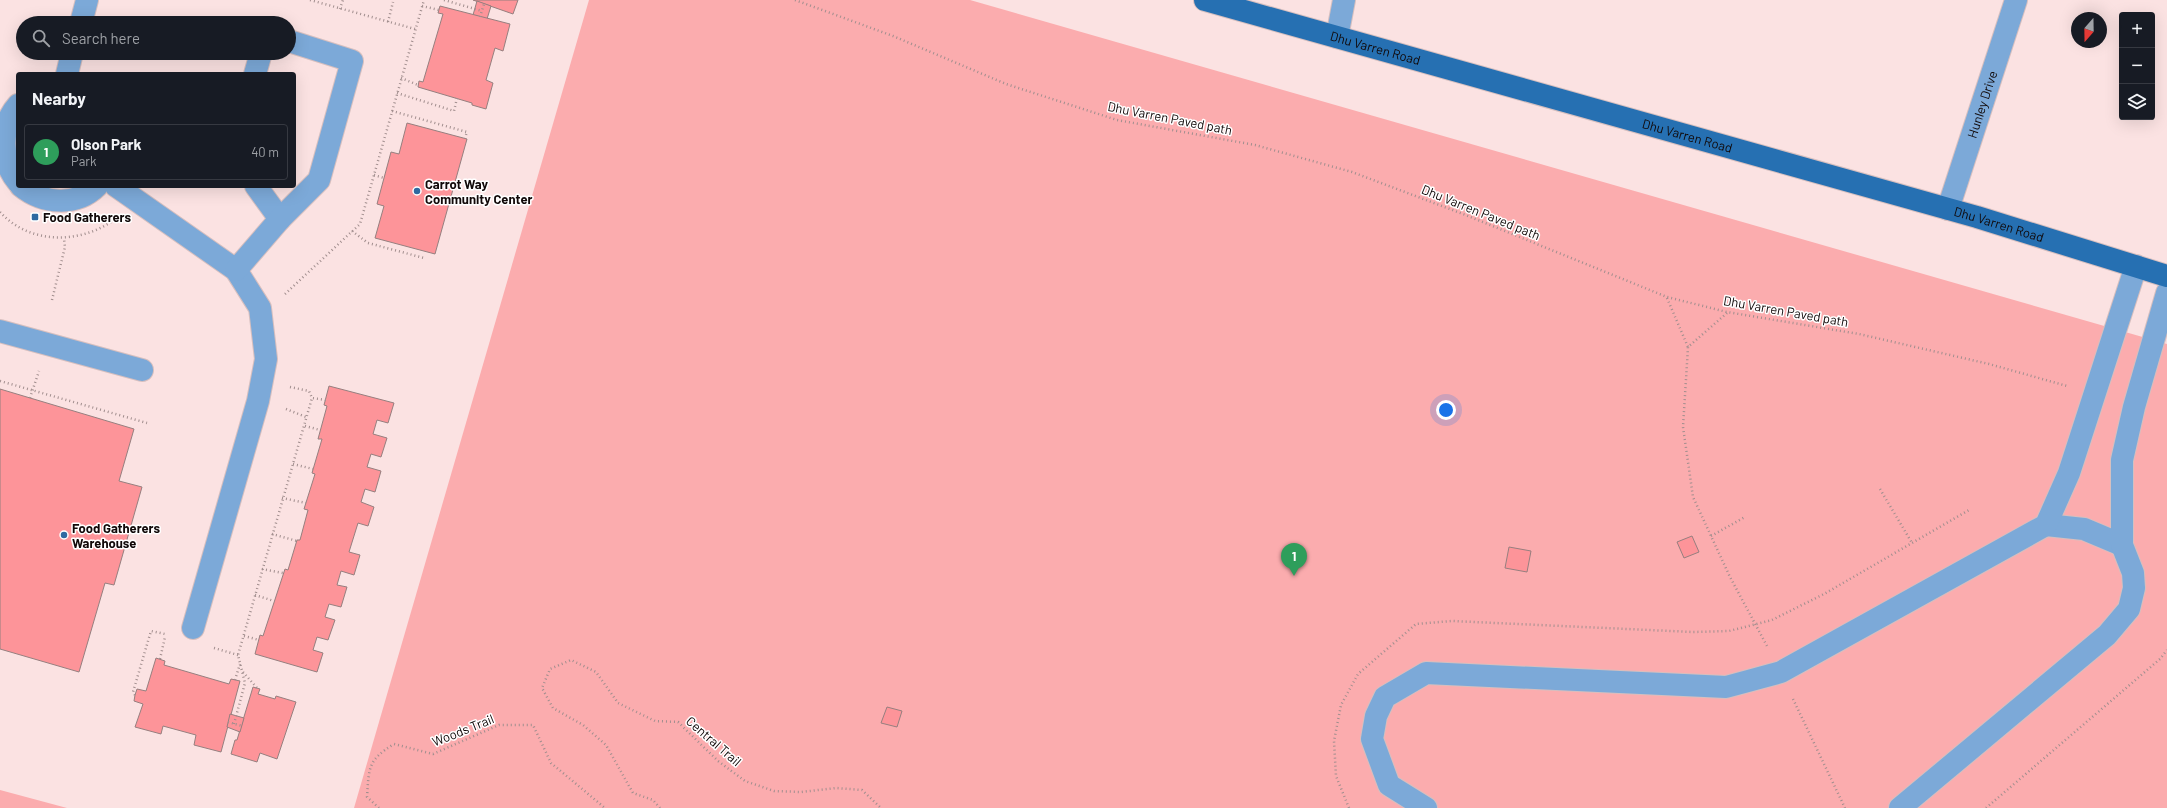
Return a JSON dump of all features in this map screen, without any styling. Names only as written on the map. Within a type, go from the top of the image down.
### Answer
[{"type":"main road","name":"Dhu Varren Road","points":[[1205,0],[1948,209],[2167,276]]},
{"type":"street","points":[[83,16],[87,0]]},
{"type":"street","points":[[1337,37],[1344,0]]},
{"type":"street","name":"Hunley Drive","points":[[1948,209],[2016,0]]},
{"type":"street","points":[[236,270],[280,219],[319,180],[352,61],[296,44]]},
{"type":"street","points":[[67,72],[70,60]]},
{"type":"street","points":[[256,72],[260,60]]},
{"type":"street","points":[[9,173],[3,156],[2,138],[7,122],[16,108]]},
{"type":"street","points":[[24,188],[38,197],[56,201],[74,199],[95,188]]},
{"type":"street","points":[[119,188],[236,270],[260,308],[266,359],[258,401],[193,628]]},
{"type":"street","points":[[257,188],[280,219]]},
{"type":"street","points":[[2046,525],[2069,473],[2096,395],[2136,266]]},
{"type":"street","points":[[1900,808],[2107,635],[2129,609],[2134,588],[2133,573],[2122,545],[2122,460],[2134,407],[2167,293]]},
{"type":"street","points":[[0,331],[142,370]]},
{"type":"street","points":[[1426,808],[1389,785],[1372,739],[1376,716],[1385,697],[1426,673],[1726,687],[1781,672],[2046,525],[2084,529],[2122,545]]},
{"type":"path","points":[[310,0],[415,29]]},
{"type":"path","points":[[340,9],[343,0]]},
{"type":"path","points":[[284,295],[360,224],[424,0]]},
{"type":"path","points":[[444,0],[482,11]]},
{"type":"path","name":"Dhu Varren Paved path","points":[[795,0],[893,36],[1006,84],[1117,120],[1255,145],[1352,172],[1463,214],[1667,297],[1727,312],[1859,334],[1989,364],[2096,395]]},
{"type":"path","points":[[388,22],[393,2]]},
{"type":"path","points":[[480,17],[484,4]]},
{"type":"path","points":[[422,6],[439,10]]},
{"type":"path","points":[[401,78],[418,85]]},
{"type":"path","points":[[397,93],[454,111],[457,98]]},
{"type":"path","points":[[392,111],[467,132],[465,138]]},
{"type":"path","points":[[374,175],[384,178]]},
{"type":"path","points":[[352,232],[368,243],[424,258]]},
{"type":"path","points":[[52,300],[65,247],[64,239]]},
{"type":"path","points":[[1667,297],[1688,347],[1682,427],[1693,497],[1755,624],[1781,672],[1845,808]]},
{"type":"path","points":[[1688,347],[1727,312]]},
{"type":"path","points":[[30,398],[41,366]]},
{"type":"path","points":[[0,381],[147,423]]},
{"type":"path","points":[[234,724],[245,683],[238,655],[312,398],[309,391],[286,386]]},
{"type":"path","points":[[312,398],[326,400]]},
{"type":"path","points":[[282,406],[290,412],[306,417]]},
{"type":"path","points":[[305,426],[320,430]]},
{"type":"path","points":[[293,464],[313,469]]},
{"type":"path","points":[[1880,489],[1912,543]]},
{"type":"path","points":[[282,498],[306,503]]},
{"type":"path","points":[[1349,808],[1336,776],[1334,741],[1341,705],[1358,674],[1416,624],[1452,621],[1693,632],[1729,632],[1772,620],[1824,594],[1969,510]]},
{"type":"path","points":[[1711,536],[1744,518]]},
{"type":"path","points":[[272,534],[297,541]]},
{"type":"path","points":[[262,569],[283,573]]},
{"type":"path","points":[[255,595],[274,601]]},
{"type":"path","points":[[135,695],[133,692],[151,631],[165,634]]},
{"type":"path","points":[[244,636],[259,640]]},
{"type":"path","points":[[1986,808],[2160,659],[2167,650]]},
{"type":"path","name":"Central Trail","points":[[660,808],[654,800],[633,793],[606,745],[583,726],[553,708],[542,688],[550,669],[571,660],[596,672],[618,703],[655,722],[678,722],[718,761],[745,781],[774,791],[801,792],[836,788],[862,790],[882,808]]},
{"type":"path","points":[[235,680],[240,663]]},
{"type":"path","points":[[242,672],[257,688]]},
{"type":"path","points":[[228,722],[242,726]]},
{"type":"path","name":"Woods Trail","points":[[379,808],[367,797],[368,770],[378,754],[394,744],[433,754],[499,724],[533,726],[551,763],[605,808]]},
{"type":"shaded area","points":[[589,0],[970,0],[2167,344],[2167,808],[354,808]]},
{"type":"shaded area","points":[[0,790],[67,808],[0,808]]},
{"type":"building","points":[[473,0],[518,0],[513,14]]},
{"type":"building","points":[[477,1],[491,6],[487,19],[473,15]]},
{"type":"building","points":[[440,6],[510,24],[503,51],[495,48],[486,80],[493,83],[486,109],[472,105],[472,103],[418,87],[419,81],[423,82],[443,14],[438,13]]},
{"type":"building","name":"Carrot Way Community Center","points":[[407,123],[467,139],[435,254],[375,238],[384,206],[377,204],[391,152],[399,154]]},
{"type":"building","points":[[329,386],[394,403],[388,423],[377,420],[373,434],[387,438],[381,457],[371,454],[367,467],[381,471],[375,492],[365,489],[361,502],[374,507],[368,526],[358,523],[349,552],[360,555],[354,575],[341,571],[337,585],[347,587],[341,607],[329,604],[325,617],[335,620],[328,640],[317,637],[313,650],[323,653],[317,672],[255,654],[260,635],[263,636],[285,569],[288,570],[297,540],[300,540],[308,510],[304,509],[315,474],[312,473],[322,439],[318,439],[327,406],[324,405]]},
{"type":"building","name":"Food Gatherers Warehouse","points":[[0,389],[134,429],[119,481],[142,487],[114,585],[105,583],[79,672],[0,649]]},
{"type":"building","points":[[1692,536],[1699,552],[1684,558],[1677,542]]},
{"type":"building","points":[[1509,547],[1531,551],[1527,572],[1505,568]]},
{"type":"building","points":[[156,658],[165,661],[164,665],[229,684],[231,679],[240,681],[221,752],[194,745],[196,735],[163,726],[161,734],[135,727],[143,704],[134,701],[135,695],[137,689],[146,691]]},
{"type":"building","points":[[253,687],[260,689],[258,694],[275,699],[276,696],[296,702],[277,759],[260,753],[257,762],[231,754],[235,740],[237,740]]},
{"type":"building","points":[[887,707],[902,711],[897,727],[881,723]]},
{"type":"building","points":[[230,714],[244,718],[240,732],[227,727]]},
{"type":"place","name":"Carrot Way Community Center","points":[[417,191]]},
{"type":"place","name":"Food Gatherers","points":[[35,217]]},
{"type":"place","name":"Food Gatherers Warehouse","points":[[64,535]]},
{"type":"place","name":"Olson Park","points":[[1294,576]]}]
